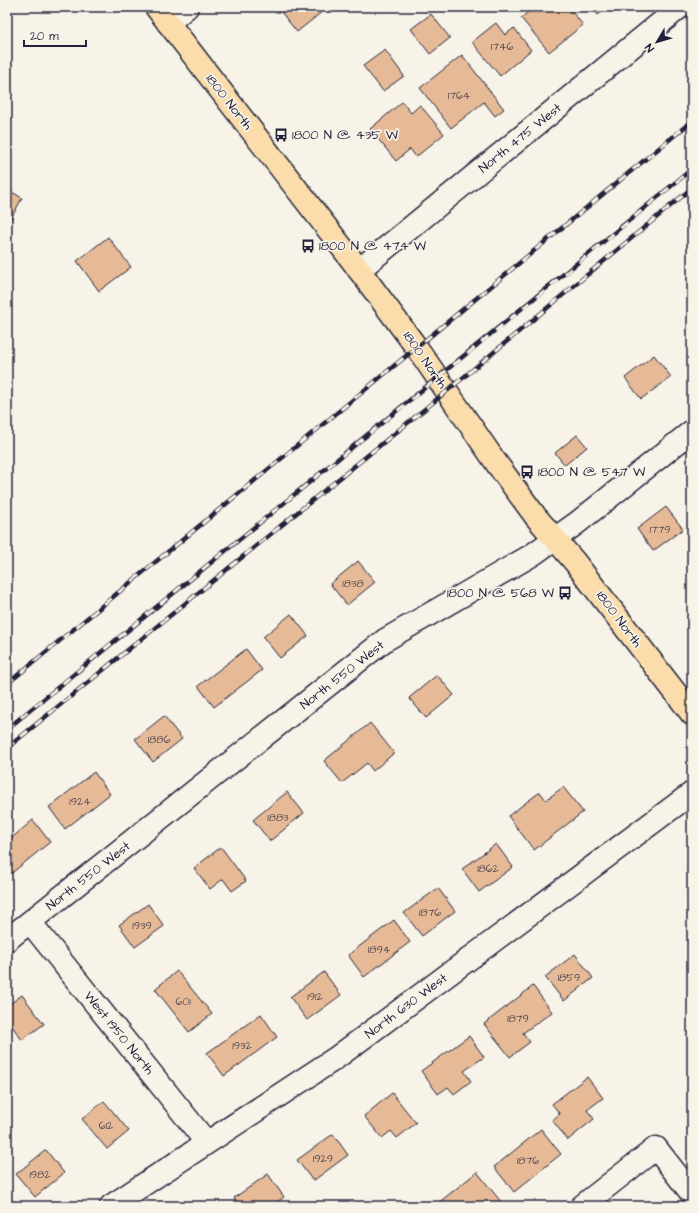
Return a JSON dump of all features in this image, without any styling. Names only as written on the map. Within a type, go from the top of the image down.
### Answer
[{"type":"main road","name":"1800 North","points":[[162,15],[359,270],[417,348],[497,464],[692,714]]},
{"type":"street","points":[[162,15],[187,7]]},
{"type":"street","name":"North 475 West","points":[[359,270],[680,7]]},
{"type":"street","name":"North 550 West","points":[[7,940],[385,640],[532,555],[577,523],[692,431]]},
{"type":"street","name":"North 630 West","points":[[112,1206],[336,1058],[692,793]]},
{"type":"street","name":"West 1950 North","points":[[30,922],[207,1143]]},
{"type":"street","points":[[582,1206],[656,1148],[692,1194]]},
{"type":"building","points":[[277,7],[328,7],[297,32]]},
{"type":"building","points":[[534,7],[568,7],[583,25],[549,52],[521,18]]},
{"type":"building","points":[[592,7],[608,7],[598,15]]},
{"type":"building","points":[[431,14],[450,38],[430,54],[411,29]]},
{"type":"building","points":[[496,23],[505,35],[514,28],[531,50],[500,76],[472,42]]},
{"type":"building","points":[[385,50],[404,76],[383,91],[363,66]]},
{"type":"building","points":[[462,55],[504,109],[495,116],[484,102],[451,128],[420,88]]},
{"type":"building","points":[[402,102],[411,113],[420,105],[444,134],[416,157],[410,149],[396,161],[370,129]]},
{"type":"building","points":[[7,189],[22,198],[7,226]]},
{"type":"building","points":[[108,237],[131,267],[99,291],[77,261]]},
{"type":"building","points":[[654,355],[671,377],[641,399],[625,378]]},
{"type":"building","points":[[577,435],[587,447],[565,465],[555,453]]},
{"type":"building","points":[[666,507],[683,529],[653,551],[637,529]]},
{"type":"building","points":[[358,561],[375,582],[347,605],[330,584]]},
{"type":"building","points":[[291,614],[308,636],[280,658],[263,637]]},
{"type":"building","points":[[246,649],[262,670],[214,707],[198,686]]},
{"type":"building","points":[[437,675],[454,695],[426,718],[409,698]]},
{"type":"building","points":[[164,716],[182,739],[153,762],[135,739]]},
{"type":"building","points":[[370,723],[394,753],[373,771],[367,763],[342,783],[324,761]]},
{"type":"building","points":[[94,772],[110,794],[65,829],[49,807]]},
{"type":"building","points":[[563,787],[583,812],[534,850],[508,816],[540,792],[546,800]]},
{"type":"building","points":[[287,792],[304,813],[270,841],[253,820]]},
{"type":"building","points":[[33,820],[50,842],[8,876],[7,842]]},
{"type":"building","points":[[496,844],[513,867],[479,892],[462,869]]},
{"type":"building","points":[[221,847],[246,881],[232,891],[223,879],[210,889],[194,868]]},
{"type":"building","points":[[438,888],[455,911],[422,936],[404,913]]},
{"type":"building","points":[[148,904],[164,926],[135,947],[119,925]]},
{"type":"building","points":[[394,920],[410,942],[364,977],[348,955]]},
{"type":"building","points":[[575,954],[593,978],[564,1001],[545,977]]},
{"type":"building","points":[[177,971],[212,1014],[189,1032],[155,989]]},
{"type":"building","points":[[324,972],[341,995],[307,1020],[290,997]]},
{"type":"building","points":[[533,986],[552,1012],[523,1033],[530,1042],[510,1057],[484,1024]]},
{"type":"building","points":[[22,995],[44,1024],[22,1040],[7,1019],[7,1006]]},
{"type":"building","points":[[261,1014],[277,1037],[224,1076],[207,1053]]},
{"type":"building","points":[[469,1036],[484,1057],[464,1071],[471,1081],[454,1094],[448,1087],[438,1094],[421,1071]]},
{"type":"building","points":[[587,1077],[603,1098],[587,1110],[594,1119],[568,1140],[552,1120],[560,1114],[552,1104]]},
{"type":"building","points":[[392,1093],[416,1123],[397,1138],[391,1131],[382,1138],[364,1116]]},
{"type":"building","points":[[104,1101],[129,1131],[107,1149],[82,1119]]},
{"type":"building","points":[[541,1129],[561,1154],[514,1192],[494,1167]]},
{"type":"building","points":[[333,1134],[348,1155],[313,1181],[297,1160]]},
{"type":"building","points":[[46,1150],[64,1173],[35,1197],[16,1174]]},
{"type":"building","points":[[477,1172],[502,1203],[498,1206],[439,1206],[437,1204]]},
{"type":"building","points":[[268,1174],[284,1197],[272,1206],[239,1206],[234,1198]]},
{"type":"railway","points":[[7,684],[692,121]]},
{"type":"railway","points":[[7,729],[692,169]]},
{"type":"railway","points":[[7,748],[447,391],[692,188]]},
{"type":"place","name":"1800 N @ 435 W","points":[[281,135]]},
{"type":"place","name":"1800 N @ 474 W","points":[[308,246]]},
{"type":"place","name":"1800 N @ 547 W","points":[[527,472]]},
{"type":"place","name":"1800 N @ 568 W","points":[[565,593]]}]
